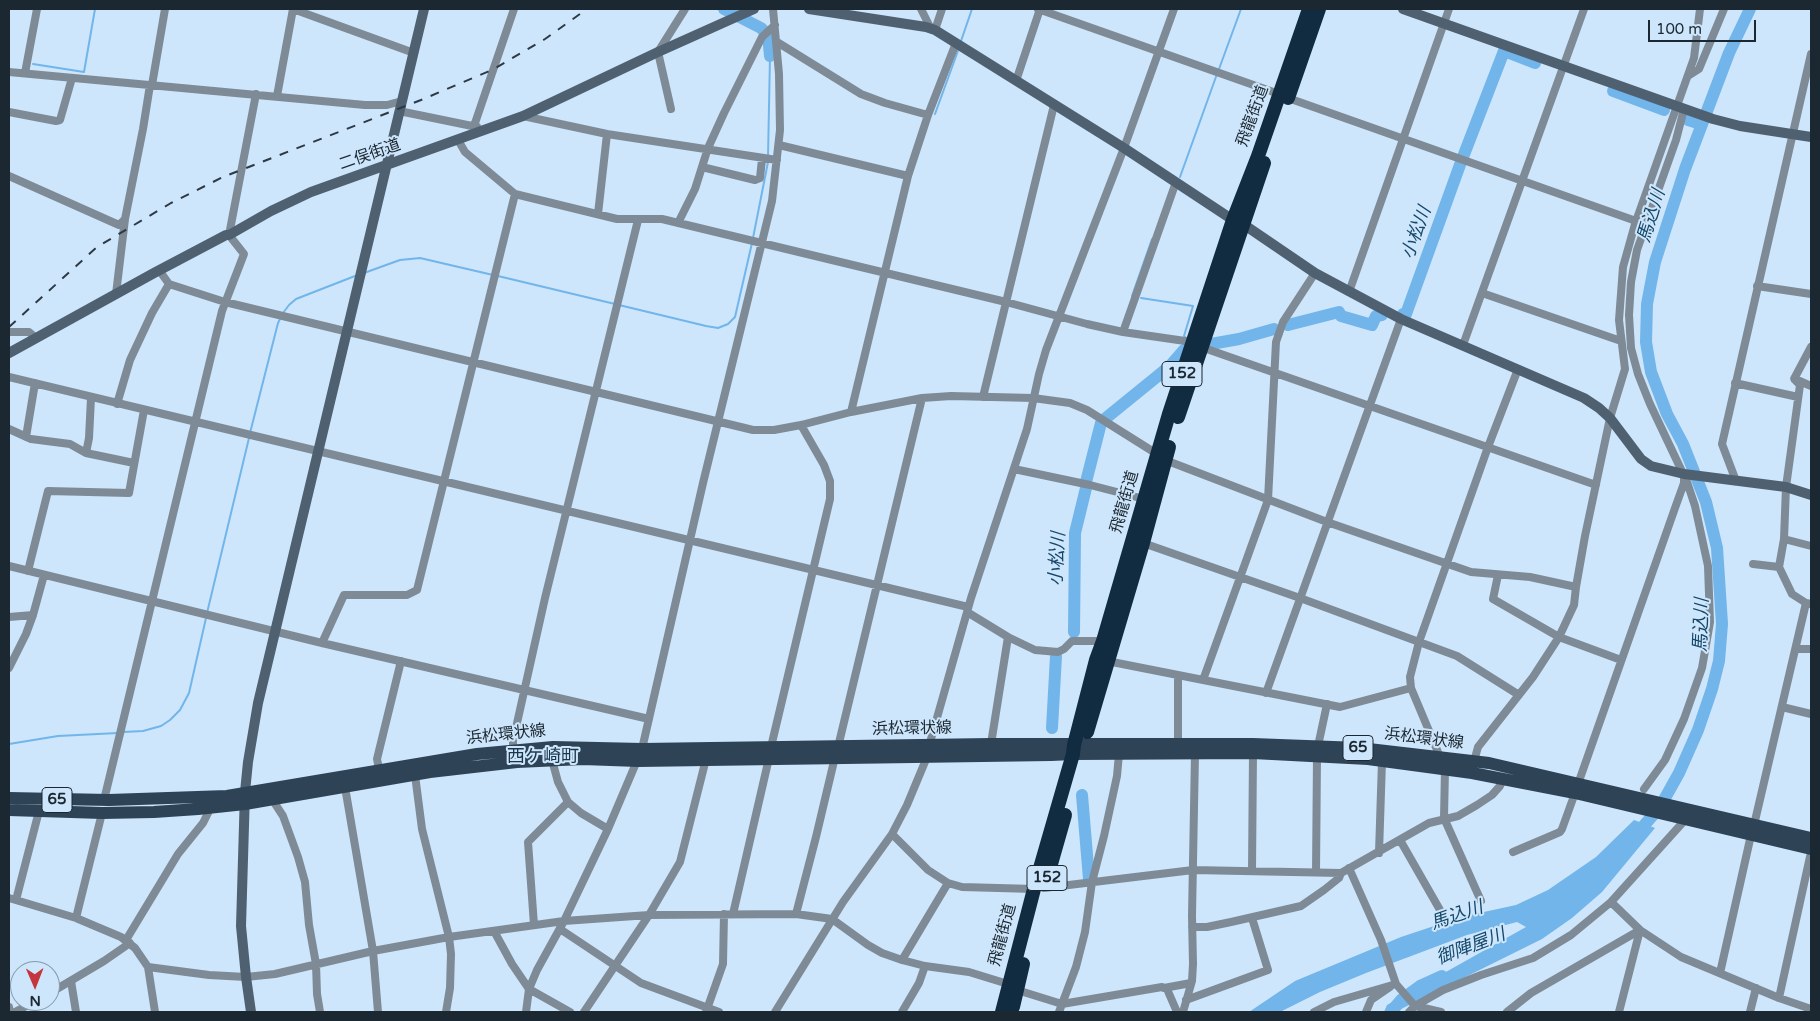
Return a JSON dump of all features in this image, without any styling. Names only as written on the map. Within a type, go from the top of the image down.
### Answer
[{"type":"highway","name":"飛龍街道","points":[[1284,96],[1309,9]]},
{"type":"highway","name":"飛龍街道","points":[[1078,749],[1096,660],[1144,499],[1161,457],[1196,344],[1238,222],[1284,96],[1319,9]]},
{"type":"highway","name":"飛龍街道","points":[[1002,1012],[1012,987],[1078,749],[1143,543],[1161,457]]},
{"type":"highway","name":"飛龍街道","points":[[1012,987],[1012,1012]]},
{"type":"main road","name":"浜松環状線","points":[[928,751],[991,744],[1078,749],[1119,754],[1253,753],[1360,748],[1473,767],[1576,789]]},
{"type":"main road","name":"浜松環状線","points":[[9,810],[38,811],[103,807],[227,796],[272,799],[415,775],[517,762],[640,755],[928,751],[1051,755],[1078,749],[1178,744],[1318,751],[1382,761],[1442,763]]},
{"type":"main road","name":"浜松環状線","points":[[9,798],[154,812],[211,807],[379,769],[512,750],[553,747],[706,759],[770,752]]},
{"type":"main road","name":"浜松環状線","points":[[1473,767],[1503,779],[1638,798],[1685,816],[1753,830],[1811,838]]},
{"type":"main road","name":"浜松環状線","points":[[1753,830],[1811,850]]},
{"type":"street","points":[[25,73],[37,9]]},
{"type":"street","points":[[116,294],[126,219],[165,9]]},
{"type":"street","points":[[277,96],[293,9],[414,54]]},
{"type":"street","points":[[251,1012],[241,926],[245,798],[248,762],[258,703],[424,9]]},
{"type":"street","points":[[9,73],[365,105],[401,106],[479,128],[514,9]]},
{"type":"street","points":[[671,109],[658,52],[683,9]]},
{"type":"street","name":"二俣街道","points":[[9,353],[226,234],[229,235],[272,210],[310,192],[458,140],[479,128],[523,116],[754,9]]},
{"type":"street","points":[[702,167],[756,180],[760,178],[769,159],[779,145],[779,74],[773,27],[774,9]]},
{"type":"street","points":[[808,9],[848,12],[933,30],[1124,148],[1315,273],[1401,319],[1584,398],[1610,418],[1631,446],[1651,466],[1684,474],[1786,487],[1811,494]]},
{"type":"street","points":[[922,9],[933,30]]},
{"type":"street","points":[[933,30],[942,9]]},
{"type":"street","points":[[1016,81],[1039,9],[1402,139],[1636,220]]},
{"type":"street","points":[[775,1012],[832,919],[892,834],[907,805],[928,751],[968,610],[1027,429],[1039,374],[1174,9]]},
{"type":"street","points":[[1403,9],[1740,126],[1811,137]]},
{"type":"street","points":[[1349,292],[1449,9]]},
{"type":"street","points":[[1463,345],[1584,9]]},
{"type":"street","points":[[1638,798],[1665,760],[1684,719],[1702,668],[1710,622],[1710,589],[1706,552],[1695,506],[1684,474],[1658,422],[1638,374],[1631,348],[1629,315],[1631,282],[1637,250],[1676,140],[1681,107],[1694,58],[1700,9]]},
{"type":"street","points":[[1688,76],[1699,69],[1724,9]]},
{"type":"street","points":[[678,223],[695,189],[708,148],[762,37],[773,27]]},
{"type":"street","points":[[776,42],[861,94],[928,115]]},
{"type":"street","points":[[851,412],[908,176],[928,115],[959,45]]},
{"type":"street","points":[[1736,481],[1722,444],[1811,54]]},
{"type":"street","points":[[9,112],[56,121],[60,120],[72,78]]},
{"type":"street","points":[[76,918],[194,422],[225,302],[244,254],[229,235],[256,94]]},
{"type":"street","points":[[983,397],[1054,105]]},
{"type":"street","points":[[1473,767],[1478,747],[1519,695],[1559,637],[1574,605],[1610,418],[1625,369],[1619,320],[1623,267],[1636,220],[1681,107]]},
{"type":"street","points":[[523,116],[607,134],[708,148],[769,159]]},
{"type":"street","points":[[598,214],[607,134]]},
{"type":"street","points":[[458,140],[465,152],[515,194],[617,220],[662,219],[1006,302],[1087,324],[1196,344],[1596,485]]},
{"type":"street","points":[[779,145],[908,176]]},
{"type":"street","points":[[526,1012],[529,989],[537,970],[564,921],[608,829],[640,755],[760,243],[772,201],[769,159]]},
{"type":"street","points":[[9,176],[119,225],[126,219]]},
{"type":"street","points":[[1123,332],[1176,182]]},
{"type":"street","points":[[322,643],[344,595],[407,596],[417,590],[515,194]]},
{"type":"street","points":[[512,750],[524,689],[638,220]]},
{"type":"street","points":[[159,270],[169,284],[225,302],[753,430],[774,430],[801,425],[851,412],[922,398],[951,396],[1034,398],[1070,403],[1087,410],[1161,457],[1327,522],[1471,572],[1530,577],[1576,587]]},
{"type":"street","points":[[1203,680],[1268,500],[1276,342],[1283,322],[1315,273]]},
{"type":"street","points":[[117,404],[130,360],[152,313],[169,284]]},
{"type":"street","points":[[1757,286],[1811,294]]},
{"type":"street","points":[[1482,293],[1621,341]]},
{"type":"street","points":[[1266,693],[1401,319]]},
{"type":"street","points":[[9,332],[29,332],[36,338]]},
{"type":"street","points":[[1794,379],[1811,347]]},
{"type":"street","points":[[1481,901],[1444,818],[1442,763],[1411,688],[1410,677],[1420,642],[1488,448],[1518,369]]},
{"type":"street","points":[[9,377],[877,585],[968,610],[1008,638],[1034,650],[1052,653],[1064,649],[1072,641],[1103,641]]},
{"type":"street","points":[[1794,379],[1811,386]]},
{"type":"street","points":[[1720,973],[1782,707],[1809,604],[1792,594],[1779,568],[1784,539],[1786,487],[1800,386],[1794,379]]},
{"type":"street","points":[[26,437],[35,383]]},
{"type":"street","points":[[1735,383],[1798,397]]},
{"type":"street","points":[[86,453],[89,438],[91,398]]},
{"type":"street","points":[[796,914],[922,398]]},
{"type":"street","points":[[28,571],[48,491],[129,493],[144,410]]},
{"type":"street","points":[[733,914],[829,507],[830,481],[824,465],[801,425]]},
{"type":"street","points":[[9,429],[26,437],[70,444],[86,453],[134,463]]},
{"type":"street","points":[[1014,469],[1144,499]]},
{"type":"street","points":[[1513,852],[1560,832],[1562,829],[1684,483],[1684,474]]},
{"type":"street","points":[[1784,539],[1811,546]]},
{"type":"street","points":[[1143,543],[1457,656],[1519,695]]},
{"type":"street","points":[[1753,564],[1779,568]]},
{"type":"street","points":[[9,566],[322,643],[649,719]]},
{"type":"street","points":[[9,668],[26,634],[44,575]]},
{"type":"street","points":[[1498,575],[1493,599],[1559,637],[1621,660]]},
{"type":"street","points":[[9,617],[33,615]]},
{"type":"street","points":[[991,744],[1008,638]]},
{"type":"street","points":[[1796,649],[1811,649]]},
{"type":"street","points":[[379,769],[377,759],[401,661]]},
{"type":"street","points":[[1107,661],[1340,707],[1411,688]]},
{"type":"street","points":[[1178,675],[1178,744]]},
{"type":"street","points":[[1316,872],[1318,751],[1327,704]]},
{"type":"street","points":[[1782,707],[1811,714]]},
{"type":"street","points":[[1252,871],[1253,753]]},
{"type":"street","points":[[1060,1008],[1076,967],[1080,950],[1092,882],[1117,776],[1119,754]]},
{"type":"street","points":[[1182,1012],[1191,983],[1193,964],[1195,754]]},
{"type":"street","points":[[584,1012],[648,915],[680,862],[706,759]]},
{"type":"street","points":[[552,760],[558,782],[568,802],[581,813],[608,829]]},
{"type":"street","points":[[1379,853],[1382,761]]},
{"type":"street","points":[[415,775],[422,829],[449,937],[451,954],[450,988],[446,1012]]},
{"type":"street","points":[[1192,927],[1207,927],[1301,906],[1324,890],[1339,878],[1341,873],[1349,868],[1379,853],[1429,823],[1463,814],[1478,805],[1492,795],[1503,779]]},
{"type":"street","points":[[345,787],[373,951],[378,1012]]},
{"type":"street","points":[[272,799],[283,816],[298,857],[304,882],[308,925],[316,964],[320,1012]]},
{"type":"street","points":[[534,925],[528,842],[568,802]]},
{"type":"street","points":[[60,987],[128,941],[178,854],[203,823],[211,807]]},
{"type":"street","points":[[38,811],[13,899],[76,918],[128,941],[148,968],[155,1012]]},
{"type":"street","points":[[1408,1012],[1415,1006],[1454,985],[1533,958],[1571,935],[1611,902],[1685,816]]},
{"type":"street","points":[[892,834],[928,870],[948,883],[962,887],[1039,888],[1194,870],[1341,873]]},
{"type":"street","points":[[1400,840],[1444,917]]},
{"type":"street","points":[[1779,998],[1811,850]]},
{"type":"street","points":[[1349,868],[1381,940],[1395,981],[1415,1006],[1441,1012]]},
{"type":"street","points":[[902,960],[948,883]]},
{"type":"street","points":[[1611,902],[1640,930],[1681,957],[1779,998],[1811,1009]]},
{"type":"street","points":[[706,1010],[723,964],[724,914]]},
{"type":"street","points":[[148,968],[246,977],[275,974],[373,951],[449,937],[564,921],[648,915],[796,914],[832,919],[882,953],[925,966],[969,972],[1012,987],[1060,1008],[1158,987],[1164,988],[1191,983]]},
{"type":"street","points":[[1186,1000],[1268,970],[1252,918]]},
{"type":"street","points":[[560,929],[641,983],[706,1010],[719,1012]]},
{"type":"street","points":[[1507,1012],[1531,993],[1640,930]]},
{"type":"street","points":[[1619,1012],[1640,930]]},
{"type":"street","points":[[494,931],[512,964],[529,989],[570,1012]]},
{"type":"street","points":[[902,1012],[919,983],[925,966]]},
{"type":"street","points":[[71,981],[76,1012]]},
{"type":"street","points":[[1314,1012],[1334,1002],[1395,981]]},
{"type":"street","points":[[1366,1012],[1371,1000],[1395,981]]},
{"type":"street","points":[[1164,988],[1167,989],[1177,1012]]},
{"type":"street","points":[[1750,1012],[1756,988]]},
{"type":"street","points":[[9,1007],[10,1012]]},
{"type":"water","points":[[1634,820],[1655,828],[1602,892],[1572,918],[1542,939],[1395,1012],[1384,1012],[1387,1005],[1526,927],[1517,922],[1467,935],[1366,973],[1320,992],[1280,1012],[1249,1012],[1295,981],[1401,937],[1461,917],[1516,905],[1548,890],[1596,857]]},
{"type":"waterway","points":[[33,64],[84,72],[95,9]]},
{"type":"waterway","points":[[724,9],[761,28],[768,35],[770,56]]},
{"type":"waterway","points":[[961,41],[972,9]]},
{"type":"waterway","points":[[1219,69],[1241,9]]},
{"type":"waterway","name":"馬込川","points":[[1634,837],[1660,807],[1679,773],[1698,730],[1719,661],[1722,624],[1717,548],[1706,502],[1683,444],[1667,414],[1651,372],[1646,342],[1647,304],[1655,262],[1685,169],[1729,53],[1750,9]]},
{"type":"waterway","points":[[935,114],[959,48]]},
{"type":"waterway","name":"小松川","points":[[1463,157],[1504,51],[1535,63]]},
{"type":"waterway","points":[[768,157],[770,56]]},
{"type":"waterway","points":[[1180,177],[1217,74]]},
{"type":"waterway","name":"小松川","points":[[1613,91],[1664,110]]},
{"type":"waterway","name":"小松川","points":[[1688,120],[1701,124]]},
{"type":"waterway","points":[[753,238],[768,162]]},
{"type":"waterway","name":"小松川","points":[[1403,314],[1406,314],[1461,162]]},
{"type":"waterway","points":[[1132,296],[1152,239]]},
{"type":"waterway","points":[[619,305],[706,326],[718,328],[728,324],[735,317],[752,243]]},
{"type":"waterway","points":[[364,273],[400,260],[420,258],[493,275]]},
{"type":"waterway","points":[[283,313],[296,299],[355,276]]},
{"type":"waterway","points":[[498,276],[615,304]]},
{"type":"waterway","points":[[1141,298],[1193,306],[1184,336],[1186,338]]},
{"type":"waterway","name":"小松川","points":[[1288,325],[1339,312],[1341,316],[1372,325],[1376,316],[1382,315]]},
{"type":"waterway","points":[[250,433],[281,317]]},
{"type":"waterway","name":"小松川","points":[[1211,344],[1239,339],[1274,329]]},
{"type":"waterway","name":"小松川","points":[[1106,418],[1170,366],[1184,350]]},
{"type":"waterway","name":"小松川","points":[[1086,482],[1101,423]]},
{"type":"waterway","points":[[207,613],[249,438]]},
{"type":"waterway","name":"小松川","points":[[1074,632],[1075,533],[1086,488]]},
{"type":"waterway","points":[[123,732],[143,731],[161,726],[180,710],[189,693],[206,618]]},
{"type":"waterway","name":"小松川","points":[[1052,728],[1056,656]]},
{"type":"waterway","points":[[9,744],[58,736],[118,733]]},
{"type":"waterway","name":"小松川","points":[[1082,795],[1089,879]]},
{"type":"waterway","name":"御陣屋川","points":[[1391,1012],[1402,999],[1420,986],[1442,976]]},
{"type":"railway","points":[[9,327],[97,247],[171,203],[223,177],[421,100],[492,70],[545,39],[587,9]]},
{"type":"district","name":"西ケ崎町","points":[[543,757]]}]
